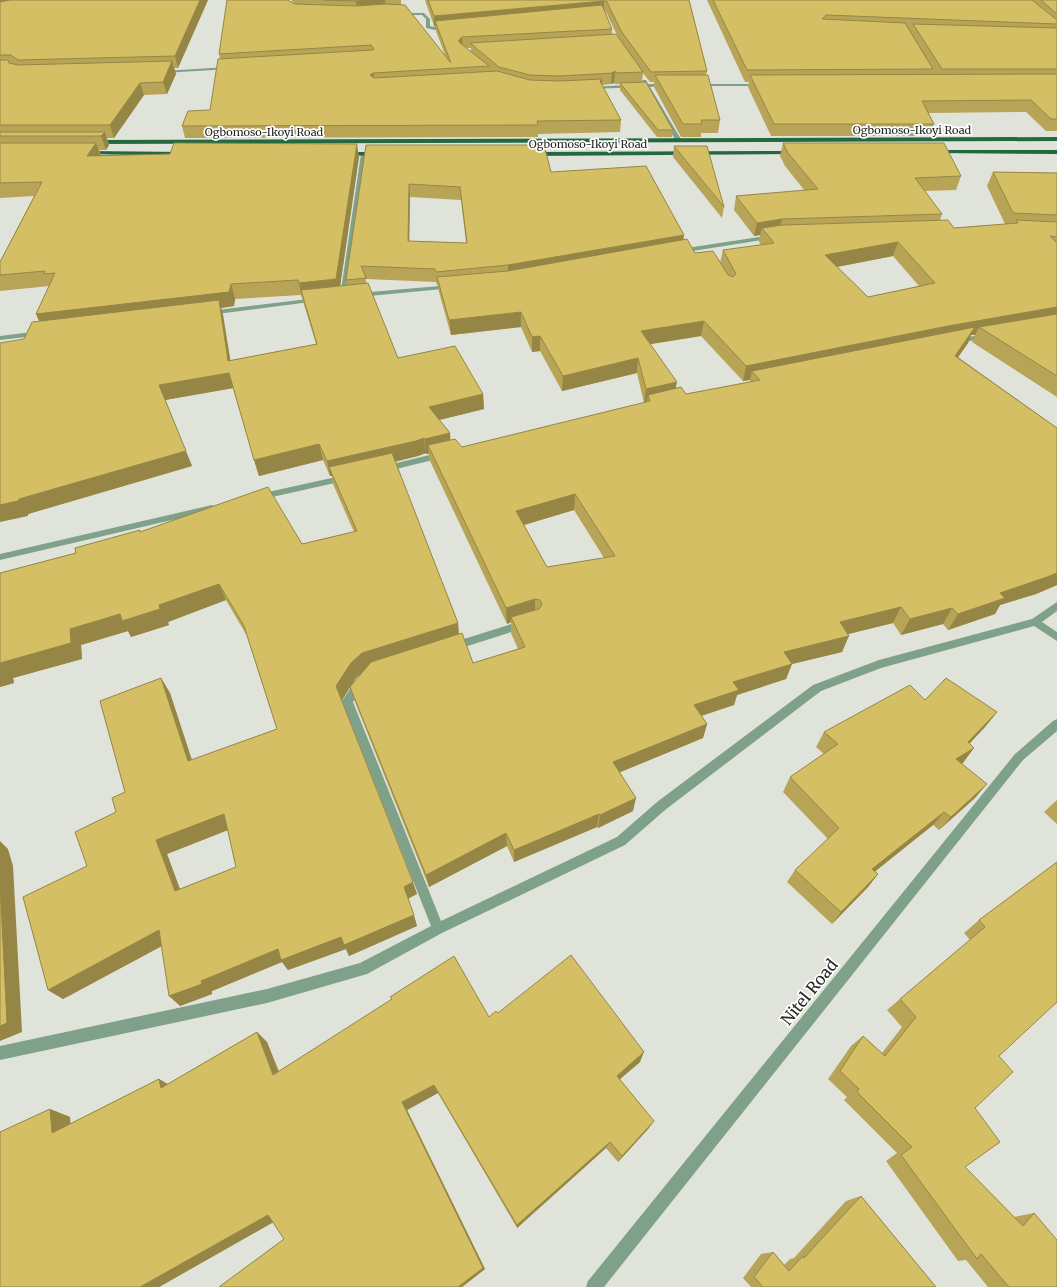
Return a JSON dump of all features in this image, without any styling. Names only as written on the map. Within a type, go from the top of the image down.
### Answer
[{"type":"main road","name":"Ogbomoso-Ikoyi Road","points":[[90,142],[1057,139]]},
{"type":"main road","name":"Ogbomoso-Ikoyi Road","points":[[930,152],[1057,152]]},
{"type":"main road","name":"Ogbomoso-Ikoyi Road","points":[[523,154],[802,153]]},
{"type":"main road","points":[[79,154],[189,154]]},
{"type":"main road","points":[[342,154],[388,154]]},
{"type":"street","points":[[392,13],[424,14],[428,19],[428,27],[435,29],[454,27]]},
{"type":"street","points":[[160,72],[231,68]]},
{"type":"street","points":[[639,73],[648,85],[679,141]]},
{"type":"street","points":[[582,89],[671,85]]},
{"type":"street","points":[[694,85],[765,85]]},
{"type":"street","points":[[343,297],[364,154]]},
{"type":"street","points":[[673,252],[706,250],[779,236]]},
{"type":"street","points":[[335,298],[461,286]]},
{"type":"street","points":[[203,314],[327,299]]},
{"type":"street","points":[[0,338],[47,333]]},
{"type":"street","points":[[950,342],[996,335]]},
{"type":"street","points":[[378,470],[447,454]]},
{"type":"street","points":[[254,498],[355,475]]},
{"type":"street","points":[[0,557],[224,506]]},
{"type":"street","points":[[0,1054],[267,996],[362,969],[438,929],[621,841],[660,806],[817,688],[879,664],[1035,622],[1057,606]]},
{"type":"street","points":[[445,649],[535,620]]},
{"type":"street","points":[[1035,622],[1057,637]]},
{"type":"street","points":[[366,677],[347,701],[438,929]]},
{"type":"street","name":"Nitel Road","points":[[594,1287],[1019,757],[1057,724]]},
{"type":"building","points":[[10,0],[200,0],[175,56],[18,60],[11,55],[0,55],[0,2]]},
{"type":"building","points":[[227,0],[288,0],[295,4],[356,6],[385,4],[405,5],[451,63],[435,21],[602,5],[612,29],[462,37],[459,42],[489,66],[373,73],[370,75],[374,78],[497,71],[530,80],[560,81],[602,79],[600,81],[621,120],[537,121],[538,125],[182,126],[188,111],[210,110],[218,59],[374,49],[371,45],[219,54]]},
{"type":"building","points":[[325,0],[370,0],[356,1]]},
{"type":"building","points":[[428,0],[689,0],[707,71],[651,72],[621,31],[607,2],[604,1],[434,16]]},
{"type":"building","points":[[713,0],[1032,0],[1057,20],[1057,24],[826,15],[822,19],[905,23],[933,69],[747,70]]},
{"type":"building","points":[[1041,0],[1057,0],[1057,14]]},
{"type":"building","points":[[913,24],[1057,28],[1057,69],[942,69]]},
{"type":"building","points":[[616,34],[643,72],[616,73],[615,71],[612,73],[560,76],[530,75],[499,67],[470,43]]},
{"type":"building","points":[[0,60],[8,60],[9,63],[18,65],[172,61],[163,82],[140,83],[110,125],[0,125]]},
{"type":"building","points":[[1057,74],[1057,119],[1051,119],[1031,100],[922,101],[934,124],[774,124],[750,75]]},
{"type":"building","points":[[655,75],[708,75],[720,120],[701,120],[702,124],[683,124]]},
{"type":"building","points":[[646,82],[673,130],[658,130],[620,83]]},
{"type":"building","points":[[0,132],[105,132],[101,136],[0,136]]},
{"type":"building","points":[[0,143],[96,143],[87,156],[170,154],[174,143],[357,144],[336,279],[299,283],[298,280],[231,284],[229,292],[36,314],[55,273],[44,274],[45,271],[0,275],[0,262],[42,182],[0,183]]},
{"type":"building","points":[[783,143],[944,143],[961,176],[915,178],[942,214],[782,219],[757,223],[736,196],[818,189],[788,153]]},
{"type":"building","points":[[366,145],[544,145],[551,172],[646,166],[684,235],[508,265],[436,272],[435,269],[361,266],[366,278],[346,280]],"holes":[[[409,184],[460,187],[467,243],[408,241]]]},
{"type":"building","points":[[674,146],[707,146],[724,207]]},
{"type":"building","points":[[993,172],[1057,173],[1057,215],[1013,213]]},
{"type":"building","points":[[948,220],[954,228],[1018,223],[1016,220],[1057,222],[1057,237],[1050,236],[1057,243],[1057,307],[948,326],[746,366],[704,321],[641,331],[677,382],[646,389],[638,358],[563,376],[540,336],[532,337],[521,312],[449,320],[437,277],[508,271],[687,239],[695,253],[713,251],[728,275],[733,277],[736,274],[723,250],[774,243],[762,228],[783,225]],"holes":[[[898,242],[935,283],[868,297],[825,255]]]},
{"type":"building","points":[[368,283],[398,358],[455,346],[483,394],[429,407],[450,433],[327,461],[319,444],[254,460],[229,373],[159,385],[186,451],[0,505],[0,343],[24,339],[32,322],[219,300],[228,361],[317,344],[301,290]]},
{"type":"building","points":[[1057,314],[1057,376],[979,327]]},
{"type":"building","points":[[975,327],[955,356],[1057,428],[1057,573],[1000,593],[1005,598],[958,614],[952,608],[910,619],[901,607],[840,622],[849,636],[784,652],[792,664],[733,682],[739,690],[694,705],[707,724],[613,762],[636,798],[600,815],[599,814],[514,850],[506,833],[426,875],[350,687],[371,662],[462,633],[473,663],[525,647],[511,617],[539,609],[542,605],[540,600],[535,599],[506,608],[428,445],[455,439],[462,447],[650,401],[648,395],[681,387],[686,394],[760,380],[752,371]],"holes":[[[575,494],[615,556],[547,567],[516,511]]]},
{"type":"building","points":[[392,453],[458,623],[362,653],[351,663],[336,686],[413,882],[404,887],[414,915],[344,945],[341,937],[281,960],[278,949],[201,981],[202,984],[169,996],[159,930],[48,990],[23,897],[87,866],[75,832],[116,812],[112,798],[125,792],[100,701],[161,678],[188,761],[277,729],[244,626],[219,584],[159,605],[160,609],[122,621],[120,614],[70,629],[71,643],[0,663],[0,573],[76,553],[75,548],[140,530],[140,532],[268,487],[302,544],[357,531],[329,467]],"holes":[[[224,814],[236,867],[175,891],[156,840]]]},
{"type":"building","points":[[946,678],[997,712],[968,742],[974,748],[956,759],[987,784],[951,817],[944,812],[872,869],[878,874],[841,912],[795,870],[839,828],[790,777],[838,744],[824,732],[910,685],[925,700]]},
{"type":"building","points":[[1057,862],[1057,1002],[999,1056],[1013,1072],[975,1108],[1000,1142],[965,1167],[1023,1226],[1034,1213],[1057,1240],[1057,1287],[1009,1287],[981,1254],[977,1259],[901,1155],[912,1147],[857,1092],[859,1089],[840,1071],[863,1036],[885,1056],[916,1017],[900,999],[985,927],[979,920]]},
{"type":"building","points":[[0,883],[7,1023],[0,1026]]},
{"type":"building","points":[[571,955],[644,1052],[617,1076],[654,1121],[622,1156],[610,1142],[517,1225],[434,1085],[402,1102],[483,1268],[458,1287],[219,1287],[284,1239],[268,1215],[140,1287],[0,1287],[0,1132],[50,1109],[52,1133],[159,1079],[161,1088],[257,1032],[273,1075],[392,999],[390,997],[454,956],[489,1017],[496,1011],[498,1013]]},
{"type":"building","points":[[861,1196],[936,1287],[763,1287],[754,1277],[773,1252],[789,1271],[803,1256],[804,1258]]}]
